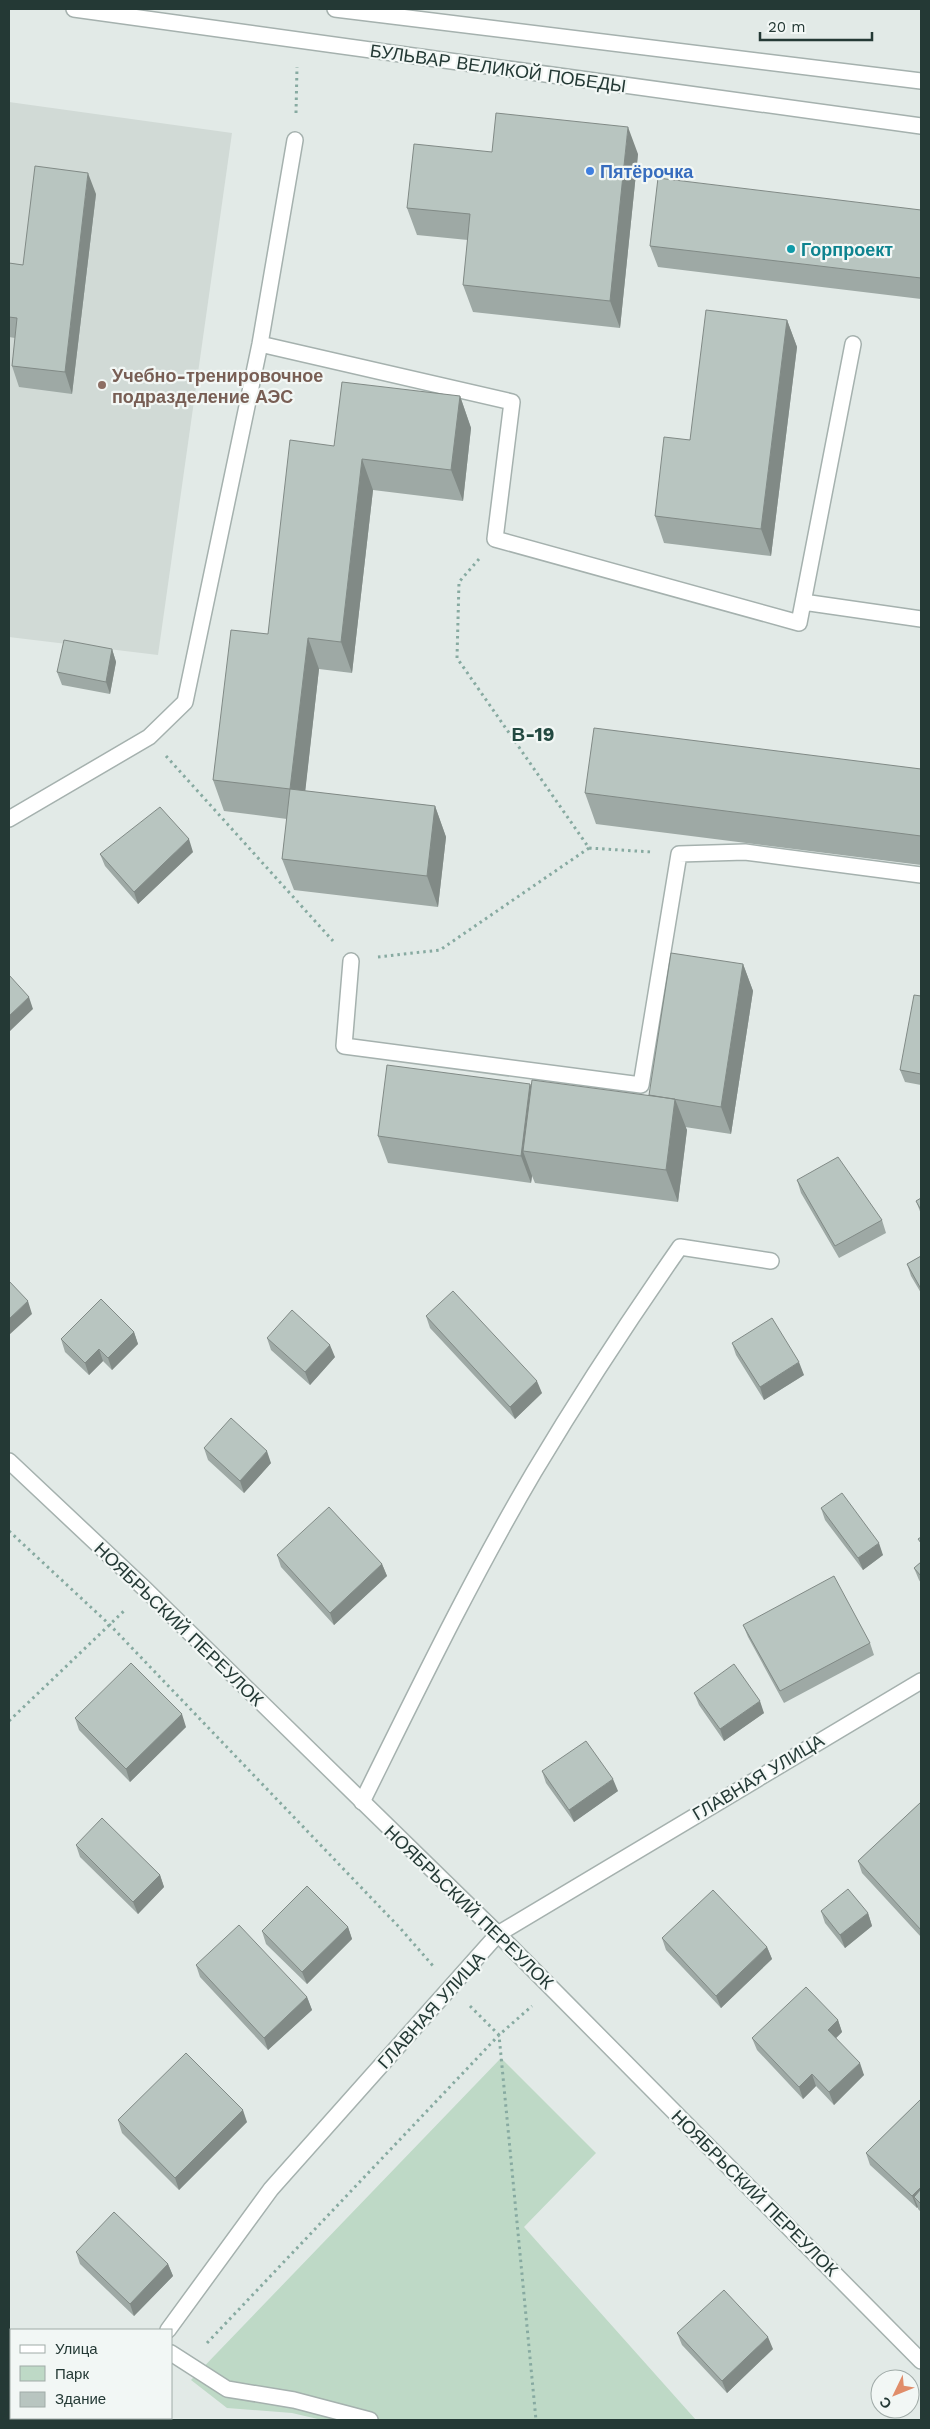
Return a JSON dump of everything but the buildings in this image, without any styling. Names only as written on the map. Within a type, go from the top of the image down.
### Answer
[{"type":"street","name":"БУЛЬВАР ВЕЛИКОЙ ПОБЕДЫ","points":[[74,9],[921,126]]},
{"type":"street","name":"БУЛЬВАР ВЕЛИКОЙ ПОБЕДЫ","points":[[335,9],[921,80]]},
{"type":"street","points":[[9,819],[149,738],[185,702],[260,344],[295,140]]},
{"type":"street","points":[[260,344],[512,402],[495,539],[798,622],[853,344]]},
{"type":"street","points":[[803,602],[921,619]]},
{"type":"street","points":[[351,960],[344,1046],[641,1085],[679,854],[744,852],[921,875]]},
{"type":"street","points":[[362,1802],[459,1608],[533,1473],[621,1332],[680,1246],[771,1261]]},
{"type":"street","name":"НОЯБРЬСКИЙ ПЕРЕУЛОК","points":[[9,1461],[145,1590],[498,1934],[921,2361]]},
{"type":"street","name":"ГЛАВНАЯ УЛИЦА","points":[[169,2329],[271,2189],[452,1988],[498,1934],[921,1681]]},
{"type":"street","points":[[172,2354],[227,2389],[294,2400],[370,2420]]},
{"type":"path","points":[[295,140],[298,41]]},
{"type":"path","points":[[495,539],[459,582],[457,658],[589,848]]},
{"type":"path","points":[[149,738],[351,960],[440,950],[589,848],[679,854]]},
{"type":"path","points":[[9,1531],[110,1625],[400,1928],[452,1988],[500,2035],[536,2420]]},
{"type":"path","points":[[9,1721],[145,1590]]},
{"type":"path","points":[[187,2363],[500,2035],[552,1988]]},
{"type":"shaded area","name":"Учебно-тренировочное подразделение АЭС","points":[[9,102],[232,133],[158,655],[9,637]]},
{"type":"green space","points":[[501,2058],[596,2153],[524,2227],[696,2420],[322,2420],[292,2413],[227,2408],[191,2380]]},
{"type":"place","name":"Пятёрочка","points":[[590,171]]},
{"type":"place","name":"Горпроект","points":[[791,249]]},
{"type":"place","name":"Учебно-тренировочное подразделение АЭС","points":[[102,385]]},
{"type":"district","name":"В-19","points":[[533,734]]}]
